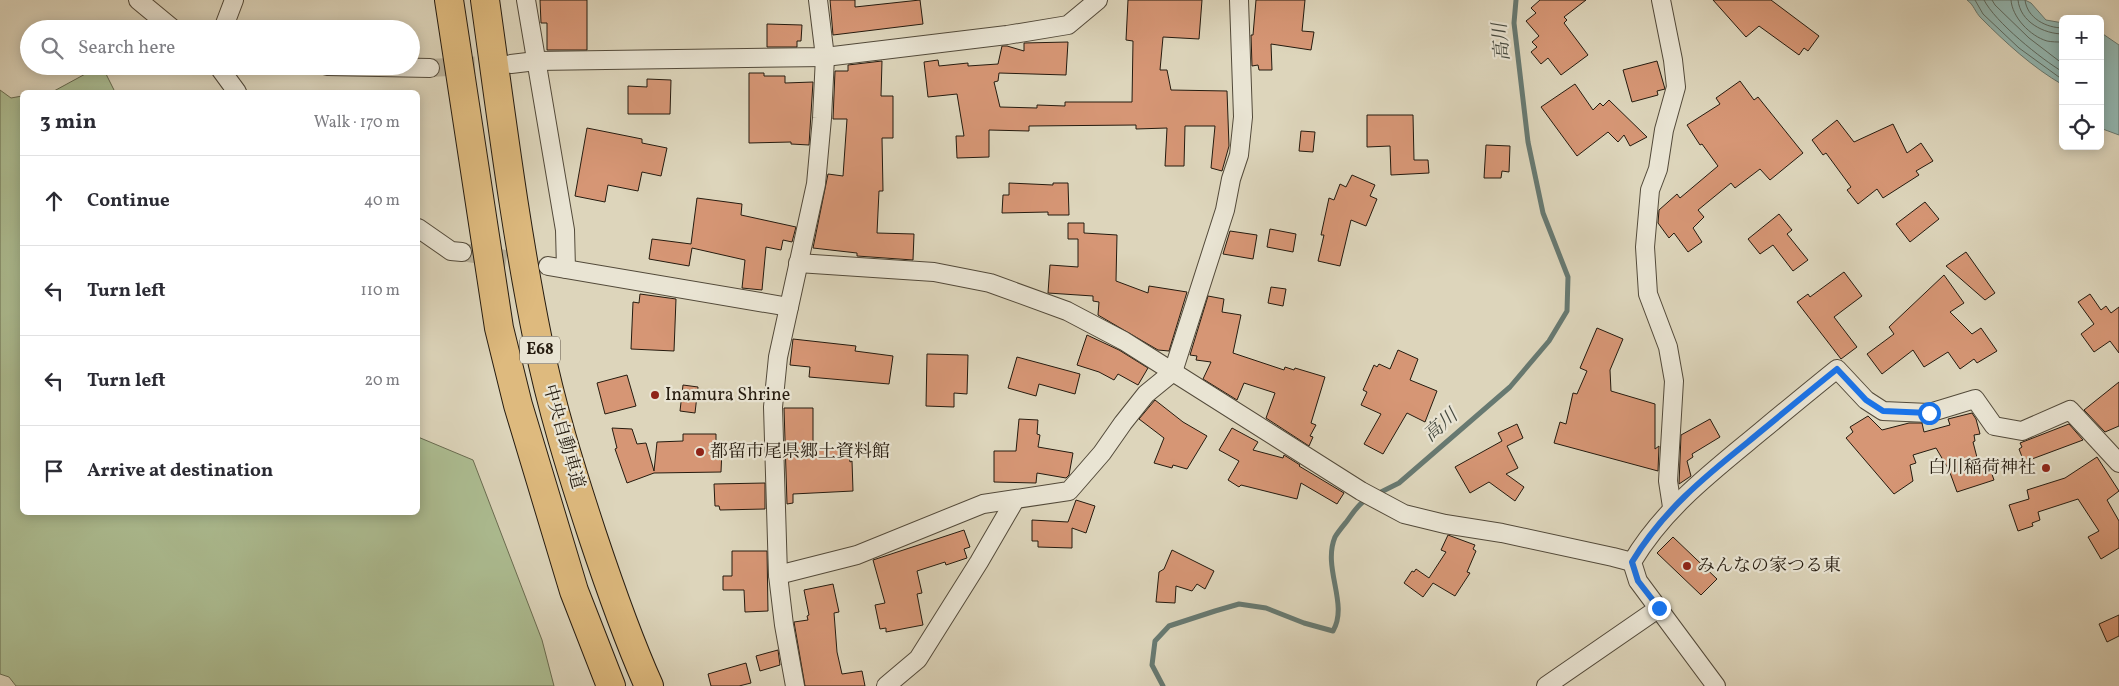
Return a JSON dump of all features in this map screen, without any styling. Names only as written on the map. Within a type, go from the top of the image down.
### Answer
[{"type":"highway","name":"中央自動車道","points":[[449,0],[500,328],[518,405],[574,591],[611,686]]},
{"type":"highway","name":"中央自動車道","points":[[485,0],[518,225],[538,341],[558,425],[605,574],[649,686]]},
{"type":"street","points":[[138,0],[162,20]]},
{"type":"street","points":[[227,20],[234,0]]},
{"type":"street","points":[[526,0],[565,230],[566,269]]},
{"type":"street","points":[[795,686],[786,644],[778,575],[773,407],[778,357],[816,184],[825,58],[818,0]]},
{"type":"street","points":[[511,64],[536,61],[691,61],[825,58],[1007,35],[1068,25],[1098,0]]},
{"type":"street","points":[[778,575],[856,555],[984,504],[1069,491],[1102,453],[1123,422],[1146,394],[1173,372],[1226,210],[1230,179],[1239,155],[1243,117],[1239,0]]},
{"type":"street","points":[[1661,0],[1673,60],[1676,87],[1664,130],[1658,169],[1650,190],[1645,248],[1648,294],[1668,347],[1674,381],[1668,481],[1672,507]]},
{"type":"street","points":[[420,68],[430,68]]},
{"type":"street","points":[[225,75],[236,90]]},
{"type":"street","points":[[420,229],[451,251],[462,252]]},
{"type":"street","points":[[798,263],[934,272],[964,277],[990,284],[1067,311],[1124,341],[1380,503],[1404,514],[1445,524],[1502,533],[1632,562]]},
{"type":"street","points":[[548,266],[789,307]]},
{"type":"street","points":[[1632,562],[1652,531],[1672,507],[1715,469],[1837,369],[1866,400],[1883,411],[1929,413],[1975,399],[1994,426],[2022,431],[2070,410],[2119,463]]},
{"type":"street","points":[[886,686],[918,659],[979,562],[1015,500]]},
{"type":"street","points":[[1632,562],[1638,581],[1716,686]]},
{"type":"street","points":[[1546,686],[1659,608]]},
{"type":"green space","points":[[83,75],[106,75],[114,90],[56,90]]},
{"type":"green space","points":[[0,90],[11,98],[20,96],[20,515],[420,515],[420,438],[473,460],[542,640],[554,686],[16,686],[9,677],[0,674]]},
{"type":"water","points":[[1967,0],[2025,0],[2031,3],[2046,20],[2059,22],[2059,82],[2010,45],[1981,18]]},
{"type":"water","points":[[2104,35],[2119,45],[2119,135],[2104,129]]},
{"type":"building","points":[[540,0],[587,0],[587,50],[547,50],[547,23],[541,23]]},
{"type":"building","points":[[830,0],[855,0],[855,7],[920,0],[923,24],[833,35]]},
{"type":"building","points":[[1128,0],[1202,0],[1199,39],[1163,37],[1160,70],[1167,70],[1171,90],[1227,91],[1229,146],[1222,171],[1211,168],[1215,126],[1185,126],[1184,166],[1165,166],[1167,128],[1136,129],[1136,125],[1029,126],[1029,131],[989,130],[989,157],[957,158],[956,136],[964,136],[957,94],[928,97],[924,62],[938,60],[939,66],[968,63],[968,66],[998,64],[1002,46],[1024,51],[1024,43],[1068,42],[1066,75],[999,73],[998,81],[994,82],[1000,107],[1037,108],[1037,105],[1065,106],[1065,102],[1132,102],[1133,41],[1126,40]]},
{"type":"building","points":[[1256,0],[1305,0],[1302,31],[1314,32],[1311,50],[1271,44],[1272,70],[1259,70],[1258,65],[1252,66],[1251,35],[1253,35]]},
{"type":"building","points":[[1540,0],[1586,0],[1564,17],[1567,20],[1564,23],[1588,55],[1561,75],[1548,58],[1541,64],[1531,52],[1537,47],[1532,42],[1539,36],[1526,21],[1536,13],[1531,8]]},
{"type":"building","points":[[1713,0],[1771,0],[1819,36],[1808,51],[1804,48],[1799,55],[1759,26],[1746,37]]},
{"type":"building","points":[[767,24],[802,25],[801,41],[797,41],[797,47],[767,47]]},
{"type":"building","points":[[882,61],[881,96],[893,96],[893,138],[882,138],[883,191],[879,191],[877,233],[914,234],[913,260],[857,256],[857,253],[813,248],[828,174],[843,176],[847,119],[833,119],[835,71],[848,71],[848,65]]},
{"type":"building","points":[[1657,61],[1665,89],[1657,91],[1658,95],[1632,102],[1623,70]]},
{"type":"building","points":[[749,73],[764,73],[764,76],[785,76],[785,83],[813,82],[809,145],[791,144],[791,142],[749,143]]},
{"type":"building","points":[[647,79],[671,80],[670,114],[628,114],[628,86],[647,87]]},
{"type":"building","points":[[1740,81],[1754,100],[1758,97],[1803,153],[1770,180],[1760,169],[1735,188],[1731,183],[1698,210],[1704,217],[1693,228],[1702,242],[1688,252],[1674,233],[1669,238],[1658,223],[1659,210],[1677,194],[1680,198],[1718,166],[1702,144],[1700,145],[1687,125],[1720,104],[1716,98]]},
{"type":"building","points":[[1575,84],[1593,110],[1600,103],[1603,106],[1609,100],[1647,137],[1630,146],[1624,135],[1618,142],[1608,132],[1577,156],[1541,107]]},
{"type":"building","points":[[1367,115],[1413,115],[1414,160],[1428,160],[1429,173],[1391,175],[1390,146],[1367,147]]},
{"type":"building","points":[[1837,120],[1854,142],[1893,124],[1907,153],[1921,143],[1933,161],[1916,171],[1919,175],[1883,198],[1877,189],[1858,204],[1847,190],[1851,187],[1826,153],[1823,155],[1812,140]]},
{"type":"building","points":[[587,128],[642,139],[642,143],[667,148],[661,176],[642,172],[638,191],[608,185],[605,202],[575,196]]},
{"type":"building","points":[[1301,131],[1315,132],[1313,152],[1299,151]]},
{"type":"building","points":[[1486,145],[1510,146],[1509,172],[1502,171],[1501,178],[1484,178]]},
{"type":"building","points":[[1352,175],[1375,185],[1370,196],[1377,199],[1366,226],[1351,220],[1340,266],[1318,261],[1324,235],[1321,235],[1329,198],[1334,200],[1340,184],[1346,187]]},
{"type":"building","points":[[1009,183],[1053,185],[1053,183],[1068,183],[1069,215],[1048,215],[1048,212],[1002,213],[1003,195],[1009,195]]},
{"type":"building","points":[[697,198],[742,204],[741,215],[796,227],[792,242],[783,240],[781,250],[766,247],[762,290],[742,288],[745,260],[692,248],[689,266],[649,259],[652,239],[691,244]]},
{"type":"building","points":[[1925,202],[1939,219],[1910,242],[1896,224]]},
{"type":"building","points":[[1779,214],[1792,230],[1787,234],[1808,260],[1793,271],[1773,245],[1760,254],[1748,239]]},
{"type":"building","points":[[1068,223],[1084,223],[1084,233],[1117,235],[1116,281],[1148,293],[1149,286],[1187,292],[1169,351],[1158,350],[1098,315],[1099,302],[1093,301],[1093,296],[1048,293],[1050,265],[1078,267],[1078,239],[1068,239]]},
{"type":"building","points":[[1270,229],[1296,234],[1293,252],[1267,247]]},
{"type":"building","points":[[1230,231],[1257,235],[1253,259],[1223,254]]},
{"type":"building","points":[[1966,252],[1995,293],[1985,300],[1946,266]]},
{"type":"building","points":[[1844,272],[1862,296],[1834,317],[1857,347],[1841,359],[1797,302],[1808,294],[1810,297]]},
{"type":"building","points":[[1944,275],[1964,303],[1950,312],[1972,334],[1981,328],[1997,351],[1977,363],[1974,359],[1960,369],[1948,352],[1924,367],[1913,350],[1882,374],[1867,354],[1894,334],[1889,327]]},
{"type":"building","points":[[1271,287],[1286,289],[1283,306],[1268,303]]},
{"type":"building","points":[[640,294],[676,299],[674,351],[631,349],[633,302],[639,303]]},
{"type":"building","points":[[2090,294],[2101,310],[2106,306],[2111,313],[2119,307],[2119,353],[2110,341],[2094,352],[2081,334],[2094,324],[2078,302]]},
{"type":"building","points":[[1208,296],[1224,299],[1222,312],[1241,315],[1233,353],[1284,370],[1285,367],[1294,370],[1295,368],[1325,377],[1311,423],[1316,425],[1310,436],[1313,437],[1309,446],[1266,418],[1275,393],[1244,383],[1237,400],[1203,379],[1211,362],[1196,360],[1197,356],[1190,355]]},
{"type":"building","points":[[1597,328],[1623,339],[1610,370],[1611,391],[1655,404],[1655,449],[1659,446],[1658,471],[1554,443],[1560,422],[1566,424],[1573,393],[1577,394],[1587,371],[1580,368]]},
{"type":"building","points":[[1087,335],[1119,350],[1148,368],[1138,385],[1118,374],[1114,380],[1099,372],[1077,365]]},
{"type":"building","points":[[793,339],[856,346],[855,351],[893,356],[889,384],[809,377],[810,367],[790,365]]},
{"type":"building","points":[[1398,350],[1418,359],[1410,380],[1437,391],[1425,422],[1407,413],[1383,454],[1364,444],[1381,414],[1361,405],[1367,392],[1363,390],[1374,365],[1377,367],[1379,364],[1390,369]]},
{"type":"building","points":[[927,354],[968,355],[967,394],[954,393],[954,407],[926,406]]},
{"type":"building","points":[[1017,357],[1080,374],[1075,394],[1039,384],[1036,396],[1008,388]]},
{"type":"building","points":[[627,375],[636,406],[605,414],[597,383]]},
{"type":"building","points":[[2119,382],[2119,426],[2105,432],[2084,410]]},
{"type":"building","points":[[683,385],[698,387],[695,413],[680,411]]},
{"type":"building","points":[[1155,400],[1183,422],[1207,436],[1187,469],[1173,465],[1172,468],[1154,463],[1164,438],[1139,419]]},
{"type":"building","points":[[784,408],[813,408],[813,450],[848,446],[850,462],[852,461],[853,491],[793,494],[793,503],[787,504]]},
{"type":"building","points":[[1972,413],[1976,419],[1980,434],[1974,435],[1975,441],[1973,442],[1980,469],[1989,466],[1994,480],[1957,492],[1949,470],[1936,448],[1913,455],[1916,463],[1910,465],[1913,481],[1894,494],[1846,438],[1853,432],[1850,427],[1868,416],[1882,430],[1909,423],[1922,423],[1924,432],[1950,425],[1948,419]]},
{"type":"building","points":[[1019,419],[1038,420],[1037,434],[1040,435],[1038,447],[1073,453],[1069,475],[1066,478],[1037,473],[1036,483],[994,482],[994,451],[1016,451]]},
{"type":"building","points":[[1710,419],[1720,437],[1692,454],[1693,457],[1687,461],[1691,476],[1679,484],[1681,435]]},
{"type":"building","points":[[1517,424],[1523,438],[1507,446],[1518,468],[1506,474],[1524,487],[1515,501],[1489,482],[1470,493],[1455,467],[1502,441],[1498,433]]},
{"type":"building","points":[[2069,424],[2083,440],[2024,462],[2019,449],[2022,447],[2020,443]]},
{"type":"building","points":[[612,428],[632,429],[637,444],[646,443],[654,471],[657,442],[683,441],[683,434],[716,434],[716,449],[722,449],[721,472],[654,473],[627,483],[615,449],[617,448]]},
{"type":"building","points":[[1232,428],[1258,442],[1253,450],[1283,458],[1284,455],[1344,493],[1337,504],[1301,483],[1297,499],[1241,485],[1239,487],[1228,480],[1239,461],[1219,450]]},
{"type":"building","points":[[2097,457],[2119,491],[2107,500],[2119,521],[2119,548],[2101,559],[2088,537],[2099,531],[2078,499],[2038,512],[2040,520],[2032,523],[2033,526],[2018,531],[2009,505],[2029,499],[2027,490],[2065,478]]},
{"type":"building","points":[[765,483],[765,509],[720,510],[719,506],[715,506],[714,484]]},
{"type":"building","points":[[1076,500],[1095,506],[1086,533],[1072,528],[1072,548],[1038,547],[1038,541],[1032,541],[1032,520],[1068,522]]},
{"type":"building","points":[[964,530],[970,547],[964,549],[967,558],[946,565],[945,562],[917,571],[922,593],[917,594],[923,625],[886,632],[886,628],[880,629],[875,605],[885,603],[873,560]]},
{"type":"building","points":[[1448,535],[1475,545],[1473,549],[1476,551],[1467,572],[1470,573],[1455,596],[1433,583],[1423,597],[1404,583],[1412,571],[1414,572],[1416,569],[1429,578],[1446,552],[1441,550]]},
{"type":"building","name":"みんなの家つる東","points":[[1673,537],[1717,579],[1701,595],[1657,553]]},
{"type":"building","points":[[1172,550],[1214,571],[1205,589],[1197,584],[1192,591],[1176,586],[1175,603],[1156,602],[1159,572],[1164,569]]},
{"type":"building","points":[[732,551],[767,551],[768,611],[745,612],[744,590],[723,590],[723,576],[732,576]]},
{"type":"building","points":[[833,584],[839,612],[834,613],[837,652],[842,674],[862,671],[865,686],[805,686],[794,622],[808,620],[807,616],[809,615],[804,590]]},
{"type":"building","points":[[2119,615],[2119,636],[2107,642],[2099,624]]},
{"type":"building","points":[[778,650],[780,665],[760,671],[756,656]]},
{"type":"building","points":[[746,663],[751,683],[739,686],[711,686],[708,674]]},
{"type":"waterway","name":"高川","points":[[1377,494],[1399,483],[1510,387],[1549,341],[1567,311],[1568,277],[1543,213],[1528,142],[1514,23],[1516,0]]},
{"type":"waterway","name":"高川","points":[[1163,686],[1152,665],[1155,641],[1169,626],[1215,611],[1239,604],[1266,608],[1304,623],[1333,631],[1338,609],[1331,561],[1335,537],[1358,506],[1367,499]]},
{"type":"tunnel","points":[[430,68],[503,64]]},
{"type":"tunnel","points":[[462,252],[548,266]]},
{"type":"place","name":"Inamura Shrine","points":[[655,395]]},
{"type":"place","name":"都留市尾県郷土資料館","points":[[700,452]]},
{"type":"place","name":"白川稲荷神社","points":[[2046,468]]},
{"type":"place","name":"みんなの家つる東","points":[[1687,566]]},
{"type":"route","points":[[1659,608],[1638,581],[1632,562],[1652,531],[1672,507],[1715,469],[1837,369],[1866,400],[1883,411],[1929,413]]}]
